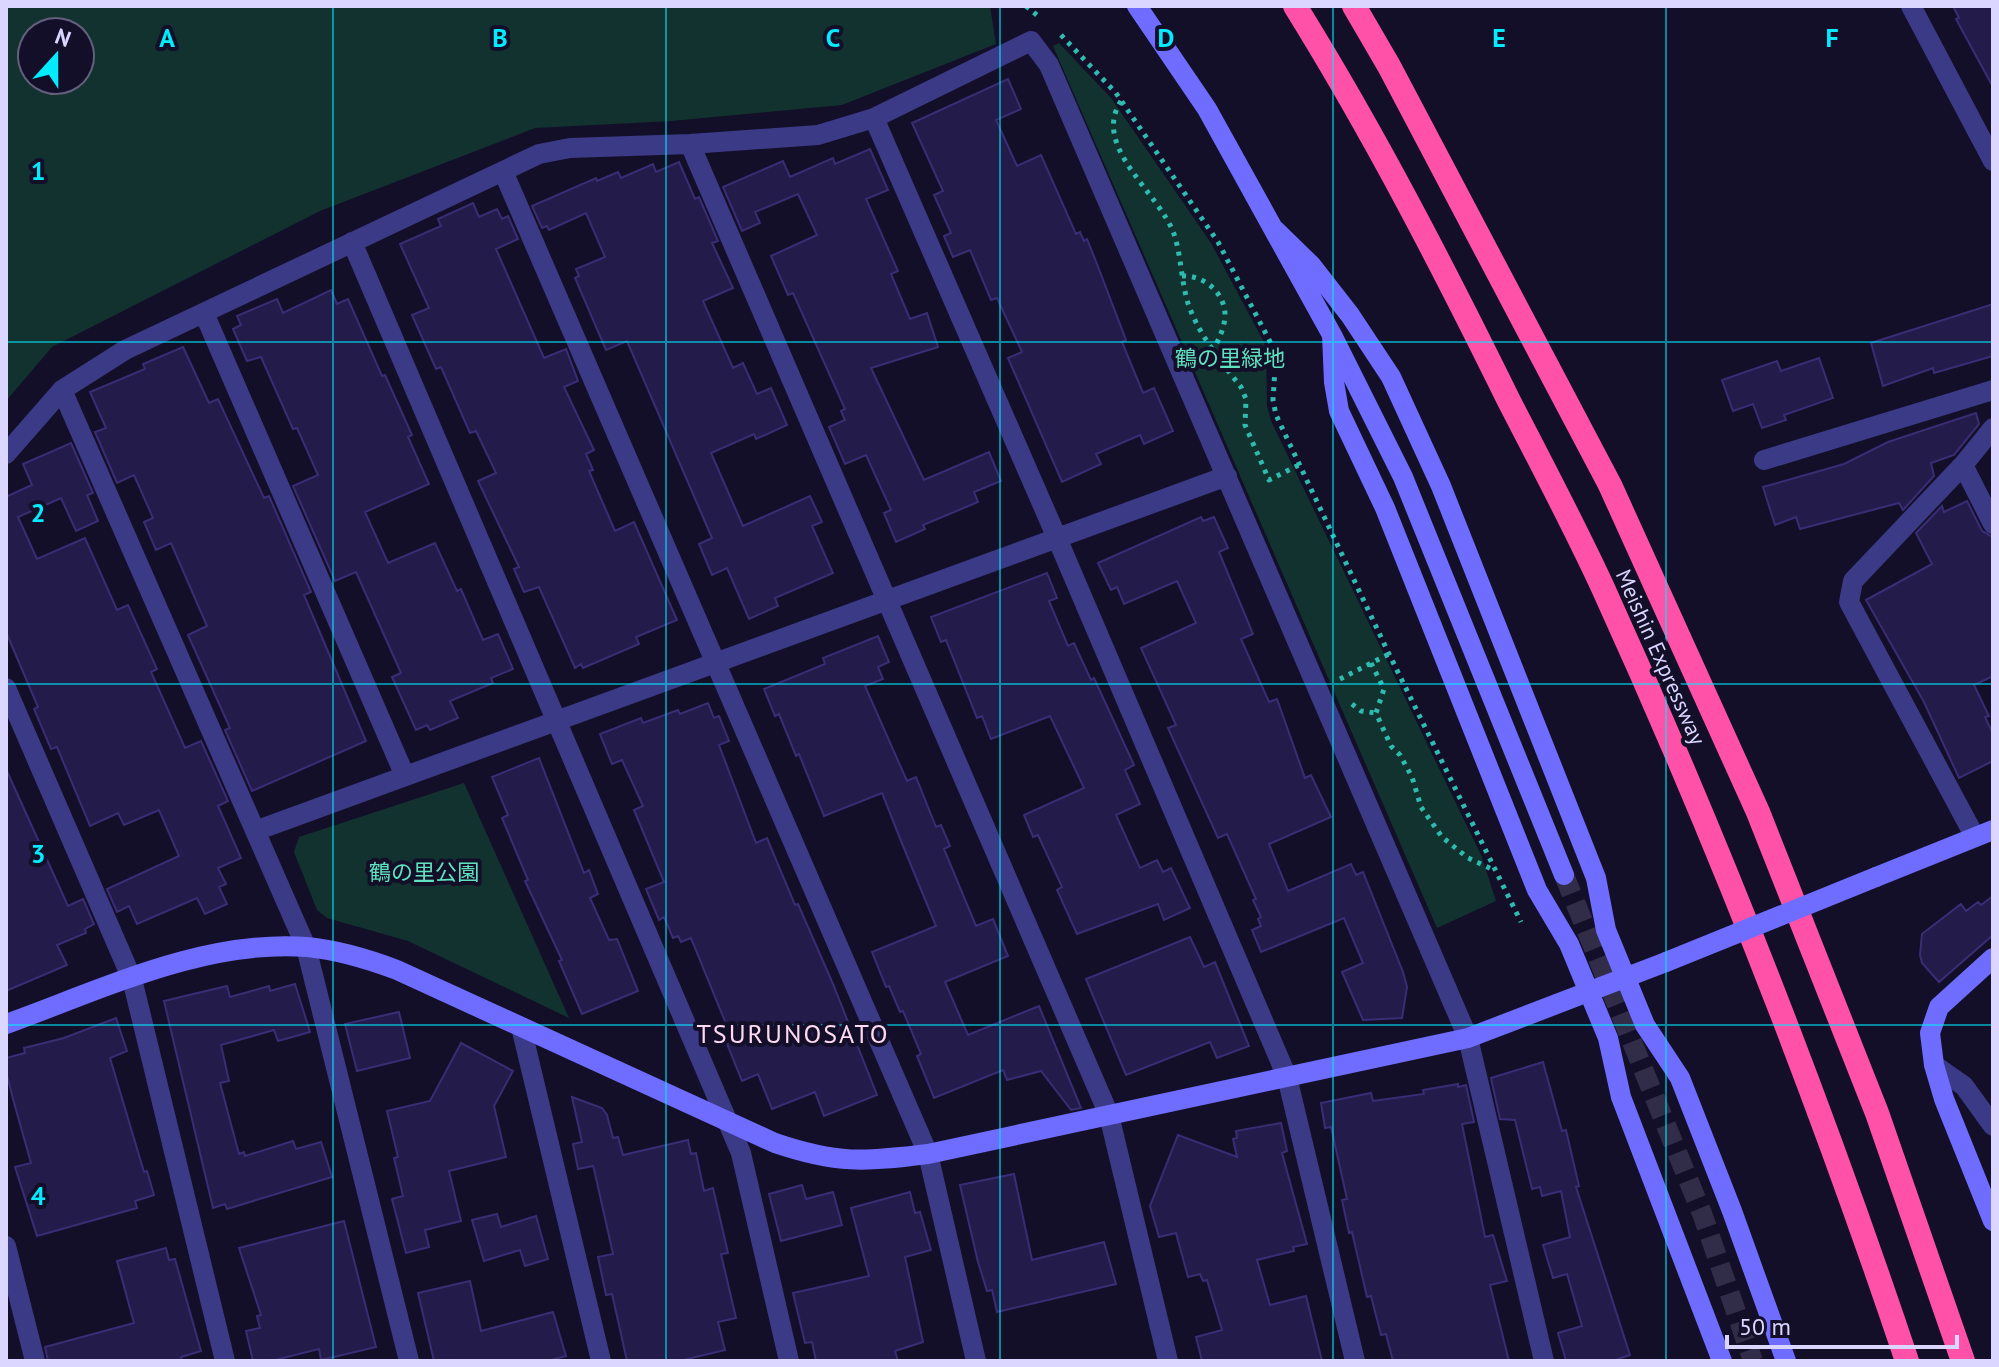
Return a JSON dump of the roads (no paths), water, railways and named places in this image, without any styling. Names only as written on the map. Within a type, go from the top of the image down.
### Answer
[{"type":"highway","name":"Meishin Expressway","points":[[1295,6],[1414,217],[1602,586],[1712,840],[1814,1095],[1907,1361]]},
{"type":"highway","name":"Meishin Expressway","points":[[1354,6],[1389,66],[1610,485],[1758,812],[1877,1113],[1963,1361]]},
{"type":"street","points":[[1137,6],[1207,109],[1332,335],[1403,477],[1564,875]]},
{"type":"street","points":[[1911,6],[1993,161]]},
{"type":"street","points":[[6,454],[62,390],[125,350],[539,154],[570,148],[818,135],[874,118],[1031,41],[1049,65],[1468,1038],[1544,1361]]},
{"type":"street","points":[[874,118],[1287,1077],[1355,1361]]},
{"type":"street","points":[[690,144],[1109,1115],[1168,1361]]},
{"type":"street","points":[[503,171],[928,1154],[976,1361]]},
{"type":"street","points":[[1275,230],[1311,265],[1391,377],[1441,486],[1596,878],[1606,930],[1645,1025],[1680,1078],[1786,1361]]},
{"type":"street","points":[[352,242],[741,1153],[789,1361]]},
{"type":"street","points":[[204,313],[405,776]]},
{"type":"street","points":[[1332,335],[1339,411],[1385,508],[1537,890],[1569,944],[1608,1038],[1621,1097],[1722,1361]]},
{"type":"street","points":[[62,390],[306,947],[409,1361]]},
{"type":"street","points":[[1764,460],[1993,390]]},
{"type":"street","points":[[6,1024],[206,954],[306,947],[362,958],[397,970],[728,1123],[787,1147],[836,1160],[866,1162],[928,1154],[1468,1038],[1984,834],[1849,602],[1853,581],[1963,465],[1993,428]]},
{"type":"street","points":[[1963,465],[1993,524]]},
{"type":"street","points":[[255,831],[1227,476]]},
{"type":"street","points":[[6,688],[132,979],[225,1361]]},
{"type":"street","points":[[1993,958],[1939,1007],[1930,1033],[1934,1065],[1944,1099],[1993,1221]]},
{"type":"street","points":[[521,1027],[601,1361]]},
{"type":"street","points":[[1934,1065],[1964,1086],[1993,1126]]},
{"type":"street","points":[[6,1246],[35,1361]]},
{"type":"tunnel","points":[[1564,875],[1703,1216],[1753,1361]]},
{"type":"district","name":"TSURUNOSATO","points":[[793,1034]]},
{"type":"park label","name":"鶴の里緑地","points":[[1230,358]]},
{"type":"park label","name":"鶴の里公園","points":[[424,872]]}]
